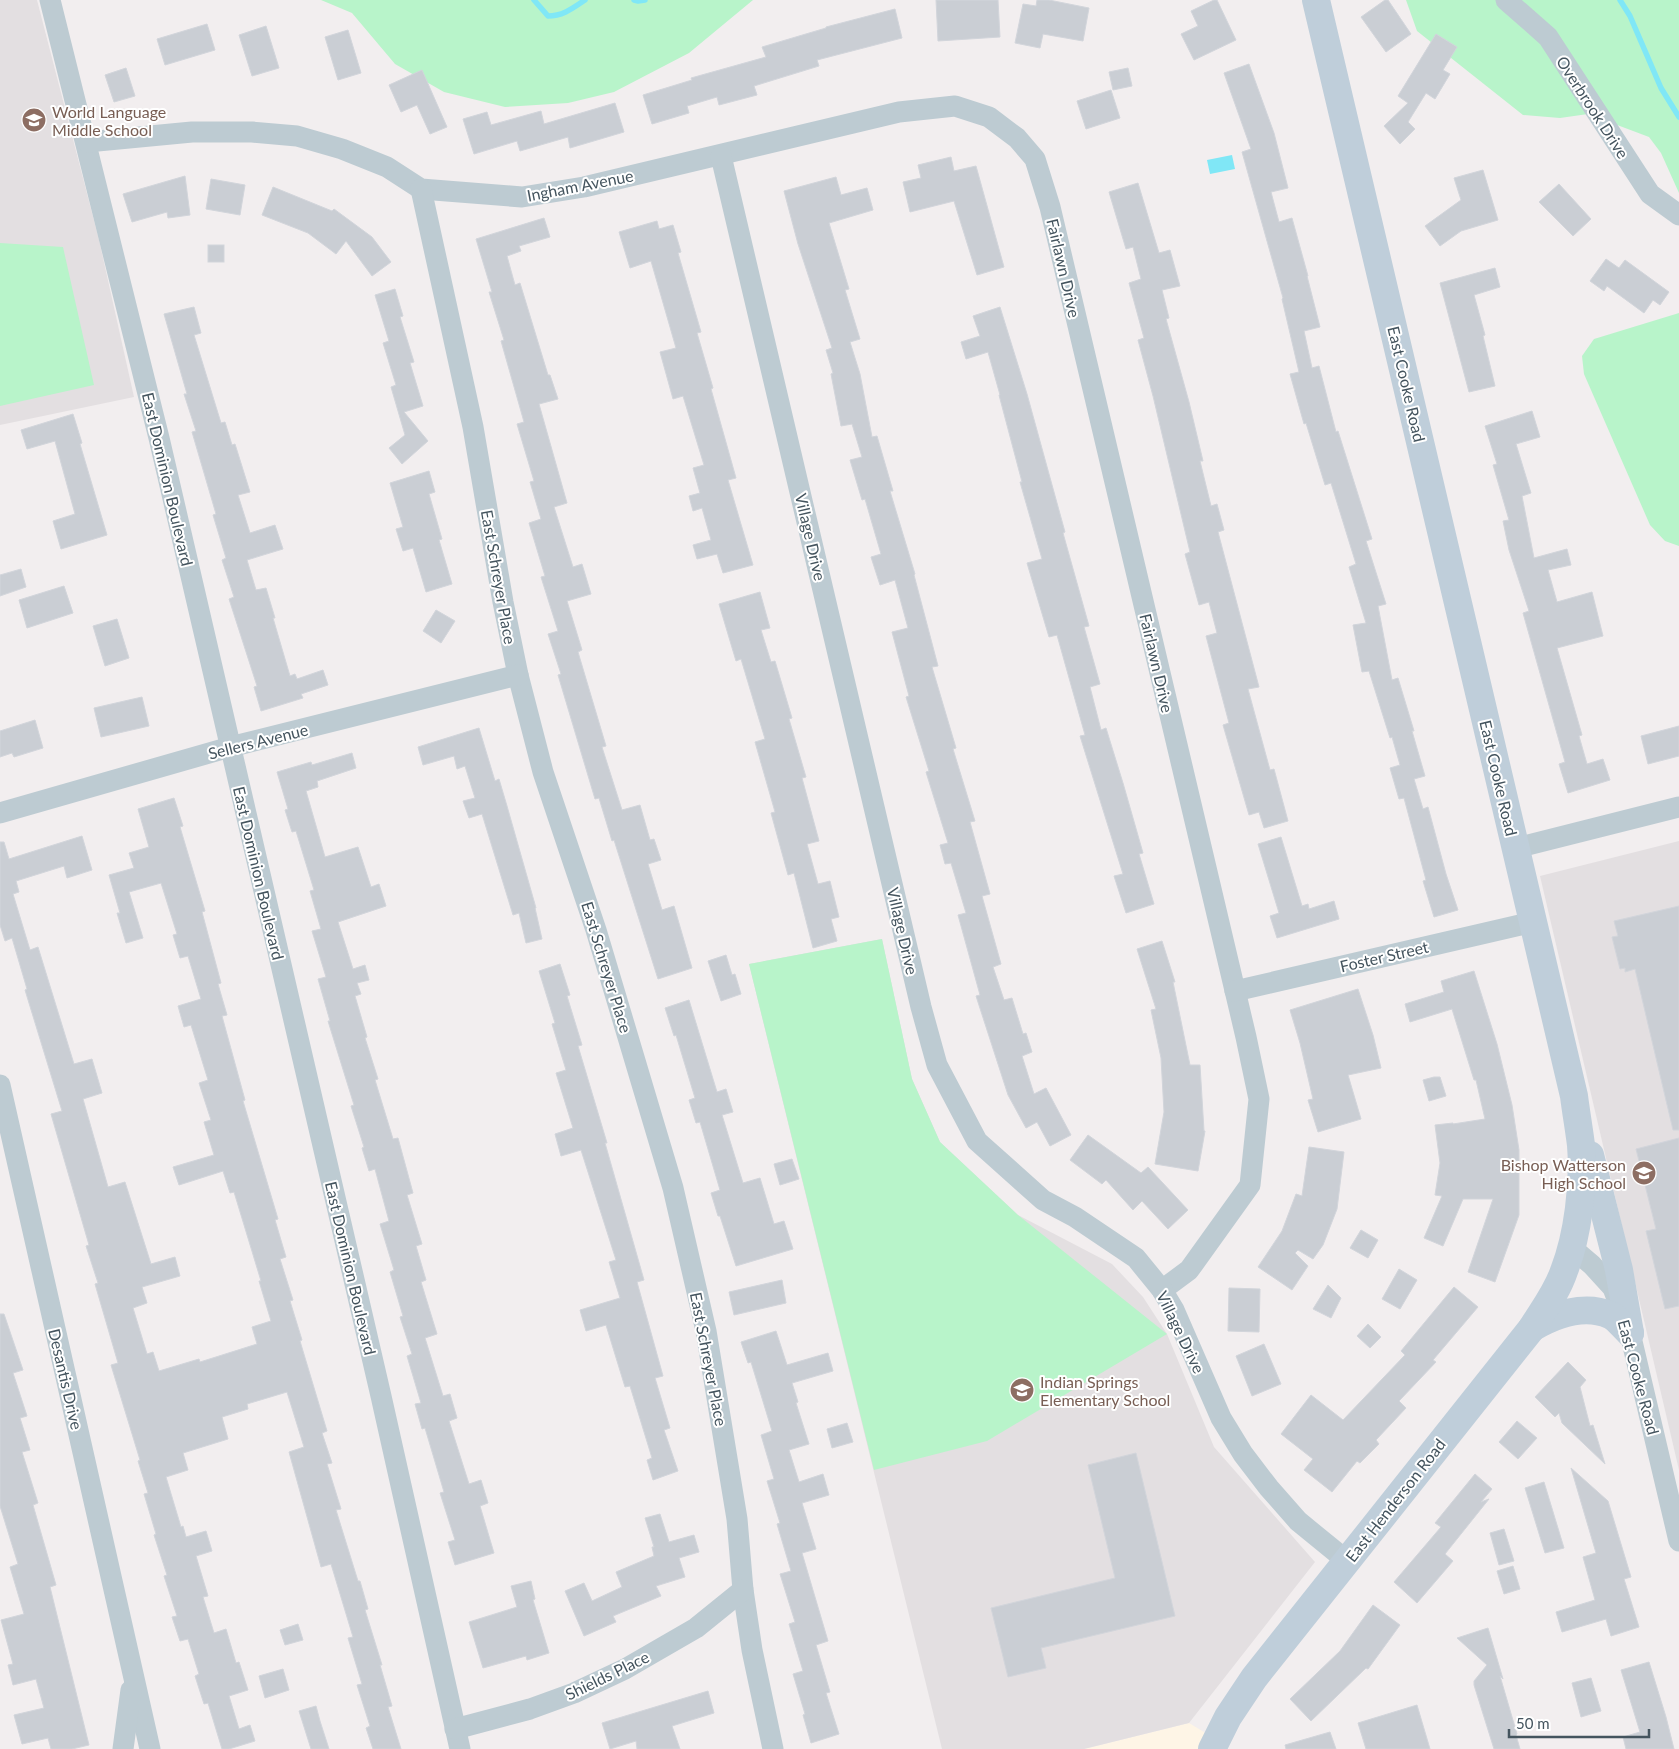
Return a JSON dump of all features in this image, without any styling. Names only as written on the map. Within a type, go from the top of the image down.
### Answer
[{"type":"main road","name":"East Cooke Road","points":[[1316,0],[1574,1096],[1581,1146],[1580,1198],[1572,1248]]},
{"type":"main road","points":[[1574,1096],[1610,1228],[1630,1333]]},
{"type":"main road","name":"East Henderson Road","points":[[1212,1749],[1228,1717],[1254,1678],[1532,1328],[1555,1291],[1572,1248]]},
{"type":"main road","points":[[1532,1328],[1546,1319],[1562,1314],[1578,1311],[1595,1311],[1612,1315],[1630,1333]]},
{"type":"street","name":"East Dominion Boulevard","points":[[50,0],[87,142],[159,438],[381,1396],[458,1739]]},
{"type":"street","name":"Overbrook Drive","points":[[1506,0],[1548,37],[1650,194],[1679,215]]},
{"type":"street","name":"Fairlawn Drive","points":[[899,112],[956,106],[989,117],[1017,138],[1035,159],[1050,207],[1235,991],[1259,1099],[1250,1185],[1189,1270],[1162,1290]]},
{"type":"street","name":"Ingham Avenue","points":[[87,142],[192,132],[252,132],[297,136],[342,148],[387,167],[421,189],[522,197],[584,187],[722,156],[899,112]]},
{"type":"street","name":"Village Drive","points":[[722,156],[921,1007],[937,1065],[977,1140],[1043,1200],[1075,1217],[1136,1258],[1162,1290],[1185,1334],[1221,1418],[1243,1454],[1298,1521],[1347,1561]]},
{"type":"street","name":"East Schreyer Place","points":[[421,189],[473,427],[503,602],[518,675],[543,772],[596,930],[674,1188],[706,1331],[737,1519],[743,1590],[752,1650],[773,1749]]},
{"type":"street","name":"Sellers Avenue","points":[[0,812],[230,747],[262,741],[518,675]]},
{"type":"street","points":[[1516,848],[1679,807]]},
{"type":"street","name":"Foster Street","points":[[1235,991],[1533,922]]},
{"type":"street","name":"Desantis Drive","points":[[0,1086],[150,1749]]},
{"type":"street","name":"East Cooke Road","points":[[1572,1248],[1592,1265],[1613,1288],[1630,1333],[1679,1541]]},
{"type":"street","name":"Shields Place","points":[[458,1739],[574,1693],[624,1669],[696,1628],[743,1590]]},
{"type":"street","name":"Desantis Drive","points":[[123,1749],[133,1672]]},
{"type":"shaded area","name":"World Language Middle School","points":[[0,0],[37,0],[99,240],[134,397],[0,425]]},
{"type":"shaded area","name":"Bishop Watterson High School","points":[[1679,841],[1679,1470],[1540,876]]},
{"type":"shaded area","name":"Indian Springs Elementary School","points":[[882,939],[912,1079],[940,1142],[1018,1215],[1112,1264],[1143,1297],[1167,1334],[1214,1447],[1315,1562],[1189,1723],[1084,1749],[942,1749],[749,964]]},
{"type":"shaded area","points":[[1189,1723],[1209,1735],[1206,1749],[1084,1749]]},
{"type":"green space","points":[[321,0],[753,0],[689,53],[614,92],[568,103],[505,107],[444,92],[395,64],[352,13]]},
{"type":"green space","points":[[1406,0],[1679,0],[1679,193],[1661,153],[1649,137],[1588,114],[1560,118],[1523,115],[1417,31]]},
{"type":"green space","points":[[0,243],[63,247],[94,385],[0,406]]},
{"type":"green space","points":[[1679,313],[1679,546],[1665,541],[1650,525],[1584,374],[1582,356],[1594,339]]},
{"type":"green space","points":[[882,939],[912,1079],[940,1142],[1018,1215],[1167,1334],[987,1441],[874,1470],[749,964]]},
{"type":"water","points":[[1232,155],[1235,169],[1210,174],[1207,160]]},
{"type":"building","points":[[936,0],[998,0],[1000,37],[938,41]]},
{"type":"building","points":[[1037,0],[1049,0],[1089,8],[1083,41],[1043,34],[1040,48],[1015,43],[1023,4],[1036,6]]},
{"type":"building","points":[[1217,0],[1236,40],[1194,60],[1181,34],[1198,26],[1191,11]]},
{"type":"building","points":[[1385,0],[1388,0],[1411,34],[1386,52],[1361,17]]},
{"type":"building","points":[[895,9],[902,38],[817,60],[819,66],[754,86],[757,95],[719,105],[717,97],[687,106],[689,113],[652,124],[643,95],[692,80],[691,78],[766,57],[762,47],[826,27]]},
{"type":"building","points":[[207,24],[215,50],[165,65],[157,39]]},
{"type":"building","points":[[266,26],[279,68],[252,76],[239,35]]},
{"type":"building","points":[[348,30],[361,73],[338,80],[325,37]]},
{"type":"building","points":[[1436,34],[1457,47],[1443,70],[1450,74],[1435,99],[1426,93],[1408,122],[1415,129],[1400,144],[1384,126],[1408,103],[1398,96]]},
{"type":"building","points":[[1249,64],[1274,133],[1288,188],[1271,192],[1279,222],[1292,218],[1320,327],[1304,331],[1312,368],[1319,366],[1336,432],[1338,431],[1372,539],[1366,541],[1386,604],[1378,606],[1392,680],[1398,678],[1425,776],[1414,779],[1423,809],[1428,807],[1458,910],[1434,917],[1423,881],[1426,880],[1404,798],[1399,799],[1390,768],[1400,765],[1392,737],[1390,738],[1369,671],[1362,672],[1353,625],[1366,623],[1349,567],[1356,564],[1331,483],[1325,485],[1306,423],[1304,424],[1290,374],[1299,372],[1283,298],[1242,152],[1251,149],[1224,73]]},
{"type":"building","points":[[126,68],[135,96],[114,102],[105,75]]},
{"type":"building","points":[[1128,68],[1132,86],[1113,90],[1109,72]]},
{"type":"building","points":[[422,70],[447,127],[430,134],[417,105],[401,112],[389,85]]},
{"type":"building","points":[[1111,90],[1120,118],[1086,129],[1077,101]]},
{"type":"building","points":[[615,103],[624,132],[570,148],[568,137],[520,151],[517,141],[474,154],[463,119],[487,112],[491,125],[541,111],[544,124]]},
{"type":"building","points":[[951,157],[954,171],[976,166],[1004,267],[977,275],[954,201],[910,212],[903,182],[921,178],[918,165]]},
{"type":"building","points":[[1483,170],[1498,220],[1461,231],[1440,246],[1425,226],[1461,200],[1454,178]]},
{"type":"building","points":[[185,176],[190,215],[168,218],[167,212],[132,222],[123,194]]},
{"type":"building","points":[[836,177],[841,195],[867,188],[873,210],[829,223],[849,289],[845,290],[860,339],[850,342],[860,374],[872,437],[877,436],[893,491],[890,491],[915,574],[938,666],[932,667],[956,748],[953,749],[975,821],[970,822],[990,894],[982,896],[1001,964],[993,967],[1004,1000],[1012,998],[1023,1034],[1026,1033],[1032,1052],[1022,1056],[1034,1094],[1046,1088],[1071,1135],[1050,1146],[1037,1122],[1026,1128],[1008,1095],[976,996],[980,995],[958,915],[966,913],[951,863],[945,864],[940,845],[948,843],[926,772],[929,771],[906,697],[909,696],[892,632],[908,628],[895,580],[880,585],[871,557],[881,554],[865,499],[862,500],[850,460],[862,457],[852,424],[841,426],[831,374],[833,373],[826,350],[832,348],[798,244],[784,191]]},
{"type":"building","points":[[211,179],[245,185],[240,215],[206,209]]},
{"type":"building","points":[[1138,183],[1159,253],[1170,250],[1180,286],[1162,290],[1169,318],[1166,319],[1189,402],[1211,506],[1217,504],[1224,530],[1218,532],[1259,687],[1248,689],[1270,770],[1274,769],[1288,821],[1264,828],[1259,812],[1249,815],[1223,725],[1229,723],[1206,636],[1217,633],[1209,602],[1199,605],[1185,554],[1190,552],[1138,340],[1144,338],[1129,283],[1141,279],[1133,247],[1126,249],[1109,192]]},
{"type":"building","points":[[1559,184],[1591,219],[1573,236],[1539,202]]},
{"type":"building","points":[[273,187],[332,211],[334,209],[372,237],[391,262],[372,276],[346,241],[336,254],[308,233],[262,215]]},
{"type":"building","points":[[544,218],[550,237],[519,246],[521,251],[507,256],[515,285],[520,283],[548,375],[550,375],[558,399],[539,404],[567,503],[554,507],[573,567],[582,564],[591,594],[567,601],[582,650],[578,652],[606,746],[602,747],[622,810],[640,805],[650,840],[654,839],[661,860],[648,864],[662,910],[674,906],[692,968],[658,979],[614,840],[612,841],[599,798],[595,799],[558,675],[561,674],[548,634],[558,631],[541,577],[545,576],[529,523],[541,519],[530,482],[534,481],[517,424],[524,422],[501,341],[504,340],[489,292],[492,292],[476,239]]},
{"type":"building","points":[[657,221],[659,229],[673,225],[681,252],[678,253],[701,332],[697,333],[736,478],[728,480],[753,565],[723,573],[717,554],[697,559],[693,545],[711,540],[702,508],[693,511],[689,496],[700,493],[693,468],[704,465],[683,396],[673,399],[660,352],[676,348],[651,261],[630,268],[619,232]]},
{"type":"building","points":[[208,245],[224,245],[224,262],[208,262]]},
{"type":"building","points":[[1606,259],[1619,268],[1625,260],[1669,292],[1660,305],[1653,300],[1644,313],[1607,286],[1604,291],[1590,281]]},
{"type":"building","points":[[1495,268],[1500,287],[1474,295],[1485,335],[1483,336],[1495,386],[1469,392],[1440,283]]},
{"type":"building","points":[[395,289],[403,316],[400,317],[414,362],[410,363],[423,406],[404,412],[428,441],[402,464],[389,448],[405,435],[391,387],[396,385],[383,343],[389,341],[375,295]]},
{"type":"building","points":[[194,307],[201,333],[194,335],[221,423],[225,422],[232,445],[235,444],[250,492],[238,495],[250,533],[275,525],[283,549],[247,560],[256,590],[266,588],[290,676],[295,674],[297,679],[323,670],[328,685],[301,694],[303,698],[261,711],[254,687],[257,686],[229,599],[234,597],[222,560],[226,558],[213,515],[216,514],[192,432],[196,431],[184,394],[187,394],[164,314]]},
{"type":"building","points":[[1000,307],[1027,394],[1089,626],[1084,627],[1100,684],[1090,687],[1101,730],[1106,728],[1123,783],[1143,853],[1139,854],[1154,904],[1126,913],[1114,876],[1123,874],[1080,736],[1085,735],[1057,635],[1049,637],[1027,563],[1042,559],[1020,482],[1022,482],[988,352],[966,359],[961,342],[980,336],[973,316]]},
{"type":"building","points":[[1532,411],[1540,437],[1516,444],[1531,493],[1522,496],[1534,558],[1567,549],[1571,565],[1548,570],[1557,602],[1592,592],[1603,636],[1557,648],[1582,735],[1579,736],[1587,764],[1603,759],[1610,780],[1568,793],[1559,764],[1565,762],[1523,613],[1529,611],[1509,550],[1503,521],[1509,520],[1493,465],[1497,464],[1485,426]]},
{"type":"building","points":[[73,414],[107,535],[61,549],[53,521],[75,514],[55,441],[27,449],[21,430]]},
{"type":"building","points":[[429,471],[435,492],[429,494],[442,539],[439,540],[452,584],[426,592],[413,548],[403,551],[396,529],[403,527],[390,483]]},
{"type":"building","points":[[21,569],[26,587],[0,596],[0,575]]},
{"type":"building","points":[[64,586],[73,613],[27,628],[19,600]]},
{"type":"building","points":[[760,592],[770,628],[761,630],[771,662],[775,661],[792,718],[789,719],[806,777],[802,778],[819,841],[807,844],[818,884],[830,881],[839,917],[831,919],[837,941],[813,948],[794,873],[788,875],[771,813],[775,812],[755,742],[765,739],[741,659],[736,661],[719,604]]},
{"type":"building","points":[[436,610],[455,621],[441,643],[423,631]]},
{"type":"building","points":[[117,619],[129,658],[105,666],[93,626]]},
{"type":"building","points":[[142,697],[149,726],[101,737],[94,708]]},
{"type":"building","points":[[35,720],[43,748],[14,757],[12,753],[0,757],[0,731]]},
{"type":"building","points":[[1679,726],[1679,756],[1648,764],[1641,736]]},
{"type":"building","points":[[479,728],[495,781],[499,779],[536,908],[542,939],[526,943],[519,913],[513,915],[482,814],[469,818],[463,801],[475,798],[465,766],[457,769],[454,756],[423,765],[418,747]]},
{"type":"building","points":[[352,753],[356,768],[317,781],[318,787],[306,791],[325,857],[358,847],[371,887],[379,884],[386,906],[338,922],[353,969],[365,965],[369,980],[357,983],[361,994],[355,996],[367,1037],[365,1038],[378,1079],[375,1080],[393,1139],[398,1138],[413,1193],[407,1195],[422,1244],[416,1246],[426,1280],[421,1282],[437,1334],[425,1338],[443,1396],[450,1394],[457,1418],[449,1421],[469,1484],[481,1480],[488,1503],[480,1506],[494,1553],[455,1565],[448,1542],[455,1540],[440,1493],[444,1492],[425,1428],[422,1429],[415,1404],[421,1403],[407,1356],[412,1354],[400,1317],[403,1316],[390,1272],[394,1270],[380,1224],[389,1221],[375,1169],[369,1171],[362,1148],[364,1147],[351,1106],[354,1105],[328,1021],[330,1021],[318,979],[326,977],[312,931],[321,929],[310,891],[314,890],[296,831],[292,832],[285,810],[288,809],[277,772],[311,762],[312,765]]},
{"type":"building","points":[[174,798],[183,826],[180,827],[205,911],[202,912],[221,983],[218,984],[227,1015],[222,1016],[245,1100],[243,1101],[278,1219],[275,1220],[286,1257],[280,1259],[293,1300],[290,1301],[327,1431],[322,1433],[332,1463],[327,1464],[341,1509],[336,1510],[368,1609],[365,1610],[382,1665],[380,1665],[392,1706],[388,1707],[401,1749],[373,1749],[366,1728],[370,1726],[357,1685],[362,1684],[348,1638],[353,1637],[331,1564],[321,1567],[289,1452],[304,1447],[287,1392],[247,1404],[248,1409],[222,1417],[228,1439],[183,1453],[188,1470],[166,1477],[181,1527],[183,1526],[186,1537],[206,1531],[212,1551],[196,1556],[208,1596],[203,1597],[214,1633],[226,1629],[236,1663],[239,1662],[248,1690],[229,1696],[239,1729],[250,1725],[255,1741],[229,1749],[222,1749],[208,1703],[204,1704],[195,1676],[199,1674],[188,1639],[180,1641],[172,1617],[177,1616],[164,1576],[167,1575],[154,1535],[156,1534],[144,1494],[148,1493],[111,1365],[118,1363],[95,1284],[98,1283],[86,1246],[89,1245],[51,1114],[62,1111],[25,990],[27,989],[12,938],[5,941],[0,925],[0,842],[4,842],[9,859],[82,836],[92,870],[67,878],[64,866],[16,881],[19,892],[13,894],[30,950],[38,947],[74,1064],[92,1059],[102,1093],[83,1099],[108,1187],[125,1182],[151,1264],[175,1257],[180,1276],[142,1287],[147,1303],[133,1308],[147,1354],[153,1352],[159,1371],[199,1359],[200,1362],[257,1344],[252,1327],[271,1321],[234,1192],[230,1193],[223,1171],[179,1185],[173,1167],[214,1155],[204,1122],[211,1120],[199,1083],[208,1080],[191,1025],[184,1027],[178,1006],[201,999],[188,956],[180,958],[173,935],[177,934],[161,883],[129,892],[143,938],[126,943],[109,875],[134,868],[129,853],[149,847],[138,809]]},
{"type":"building","points":[[1281,837],[1302,906],[1308,904],[1309,909],[1334,901],[1339,919],[1277,938],[1270,916],[1279,913],[1258,844]]},
{"type":"building","points":[[1679,906],[1679,1130],[1673,1130],[1635,969],[1625,972],[1625,968],[1620,969],[1612,937],[1618,936],[1614,921]]},
{"type":"building","points":[[1162,941],[1175,982],[1173,982],[1190,1065],[1200,1065],[1205,1131],[1198,1171],[1155,1164],[1164,1112],[1161,1058],[1151,1010],[1156,1009],[1137,949]]},
{"type":"building","points":[[726,955],[732,975],[735,974],[741,994],[721,1001],[708,961]]},
{"type":"building","points":[[560,964],[570,995],[567,996],[582,1045],[578,1046],[607,1143],[605,1143],[644,1280],[637,1282],[663,1376],[655,1378],[670,1428],[664,1430],[678,1471],[653,1480],[647,1460],[652,1458],[630,1386],[625,1387],[606,1325],[586,1331],[580,1310],[620,1298],[609,1262],[616,1260],[581,1150],[561,1156],[555,1134],[573,1128],[556,1073],[566,1070],[552,1024],[555,1023],[539,971]]},
{"type":"building","points":[[1474,971],[1497,1044],[1512,1105],[1519,1150],[1519,1215],[1495,1282],[1468,1272],[1493,1199],[1463,1199],[1443,1246],[1424,1238],[1442,1196],[1435,1195],[1440,1163],[1435,1125],[1485,1119],[1476,1080],[1474,1080],[1452,1009],[1410,1022],[1405,1004],[1444,992],[1441,981]]},
{"type":"building","points":[[1358,989],[1373,1035],[1381,1068],[1348,1075],[1361,1119],[1318,1132],[1308,1100],[1313,1099],[1290,1010]]},
{"type":"building","points":[[689,1000],[717,1092],[726,1089],[733,1112],[722,1115],[743,1183],[760,1178],[774,1224],[784,1221],[793,1249],[736,1266],[711,1193],[720,1190],[700,1122],[696,1123],[689,1100],[695,1098],[676,1035],[674,1036],[665,1008]]},
{"type":"building","points":[[1440,1077],[1446,1096],[1429,1101],[1423,1080]]},
{"type":"building","points":[[1088,1135],[1141,1173],[1148,1167],[1188,1210],[1168,1229],[1142,1201],[1133,1210],[1106,1180],[1102,1184],[1070,1160]]},
{"type":"building","points":[[1679,1138],[1679,1306],[1665,1309],[1646,1231],[1656,1229],[1636,1149]]},
{"type":"building","points":[[1309,1147],[1344,1152],[1337,1209],[1323,1245],[1313,1259],[1298,1250],[1295,1253],[1308,1266],[1292,1290],[1258,1267],[1282,1231],[1296,1194],[1302,1196]]},
{"type":"building","points":[[792,1159],[799,1179],[780,1185],[774,1164]]},
{"type":"building","points":[[1361,1230],[1378,1240],[1368,1258],[1350,1248]]},
{"type":"building","points":[[1399,1269],[1417,1280],[1400,1309],[1382,1299]]},
{"type":"building","points":[[782,1280],[786,1303],[734,1315],[729,1292]]},
{"type":"building","points":[[1328,1285],[1341,1298],[1331,1318],[1313,1309]]},
{"type":"building","points":[[1454,1287],[1478,1307],[1433,1360],[1436,1362],[1399,1401],[1406,1408],[1376,1440],[1379,1444],[1360,1463],[1357,1461],[1332,1492],[1304,1470],[1313,1459],[1281,1434],[1311,1395],[1343,1420],[1405,1355],[1401,1351]]},
{"type":"building","points":[[1229,1288],[1260,1289],[1259,1332],[1228,1331]]},
{"type":"building","points":[[0,1314],[4,1314],[23,1370],[13,1373],[27,1416],[20,1418],[30,1450],[22,1452],[38,1503],[33,1505],[56,1585],[50,1587],[89,1745],[72,1749],[51,1749],[48,1738],[22,1744],[14,1715],[44,1708],[36,1679],[13,1685],[8,1665],[13,1664],[1,1620],[24,1614],[10,1567],[18,1564],[0,1506]]},
{"type":"building","points":[[1368,1324],[1381,1337],[1370,1348],[1357,1336]]},
{"type":"building","points":[[776,1331],[787,1365],[828,1353],[833,1371],[792,1383],[798,1402],[796,1403],[809,1444],[789,1450],[799,1482],[823,1474],[829,1495],[802,1503],[816,1549],[802,1553],[828,1641],[816,1645],[830,1692],[826,1693],[839,1734],[811,1743],[803,1715],[805,1714],[793,1674],[803,1671],[789,1624],[795,1622],[780,1574],[791,1571],[777,1524],[780,1523],[767,1481],[774,1479],[761,1435],[772,1431],[751,1362],[748,1363],[741,1342]]},
{"type":"building","points":[[1264,1344],[1281,1384],[1252,1396],[1236,1356]]},
{"type":"building","points":[[1568,1362],[1586,1380],[1580,1387],[1590,1426],[1593,1425],[1605,1464],[1562,1423],[1559,1413],[1555,1417],[1535,1397]]},
{"type":"building","points":[[1517,1421],[1537,1438],[1518,1459],[1499,1442]]},
{"type":"building","points":[[847,1423],[853,1442],[832,1448],[827,1429]]},
{"type":"building","name":"Indian Springs Elementary School","points":[[1136,1453],[1175,1616],[1041,1648],[1046,1668],[1008,1677],[991,1608],[1115,1578],[1088,1465]]},
{"type":"building","points":[[1571,1468],[1608,1501],[1631,1577],[1624,1579],[1639,1627],[1611,1636],[1606,1619],[1562,1632],[1556,1612],[1595,1600],[1583,1557],[1596,1553]]},
{"type":"building","points":[[1475,1474],[1492,1489],[1481,1502],[1489,1499],[1445,1554],[1453,1561],[1417,1603],[1394,1582],[1441,1527],[1435,1523]]},
{"type":"building","points":[[1544,1482],[1564,1548],[1545,1553],[1525,1488]]},
{"type":"building","points":[[660,1514],[669,1542],[694,1535],[699,1552],[679,1558],[685,1577],[656,1586],[661,1596],[613,1616],[616,1622],[584,1636],[565,1591],[584,1583],[592,1601],[622,1587],[616,1572],[654,1556],[652,1547],[654,1547],[645,1518]]},
{"type":"building","points":[[1504,1529],[1514,1561],[1499,1565],[1490,1533]]},
{"type":"building","points":[[1513,1566],[1520,1589],[1504,1594],[1497,1571]]},
{"type":"building","points":[[531,1581],[535,1599],[533,1600],[549,1653],[527,1660],[526,1656],[483,1668],[469,1622],[517,1607],[511,1586]]},
{"type":"building","points":[[1373,1605],[1400,1625],[1368,1669],[1366,1668],[1311,1721],[1290,1699],[1340,1651]]},
{"type":"building","points":[[298,1624],[303,1640],[285,1645],[280,1630]]},
{"type":"building","points":[[1488,1628],[1520,1749],[1494,1749],[1474,1685],[1474,1681],[1487,1665],[1457,1638]]},
{"type":"building","points":[[1649,1662],[1674,1749],[1626,1749],[1623,1737],[1640,1732],[1621,1670]]},
{"type":"building","points":[[283,1669],[289,1690],[265,1698],[259,1676]]},
{"type":"building","points":[[1591,1678],[1601,1711],[1581,1717],[1572,1683]]},
{"type":"building","points":[[708,1691],[714,1713],[672,1726],[680,1749],[637,1749],[636,1741],[610,1749],[602,1723]]},
{"type":"building","points":[[1417,1705],[1430,1749],[1366,1749],[1358,1723]]},
{"type":"building","points":[[316,1706],[329,1749],[311,1749],[299,1711]]},
{"type":"building","points":[[1330,1732],[1336,1749],[1286,1749],[1285,1745]]},
{"type":"waterway","points":[[534,0],[548,16],[563,13],[585,0]]},
{"type":"waterway","points":[[634,0],[645,0]]},
{"type":"waterway","points":[[1620,0],[1630,16],[1661,88],[1679,117]]},
{"type":"place","name":"World Language Middle School","points":[[34,120]]},
{"type":"place","name":"Bishop Watterson High School","points":[[1644,1173]]},
{"type":"place","name":"Indian Springs Elementary School","points":[[1022,1390]]}]
